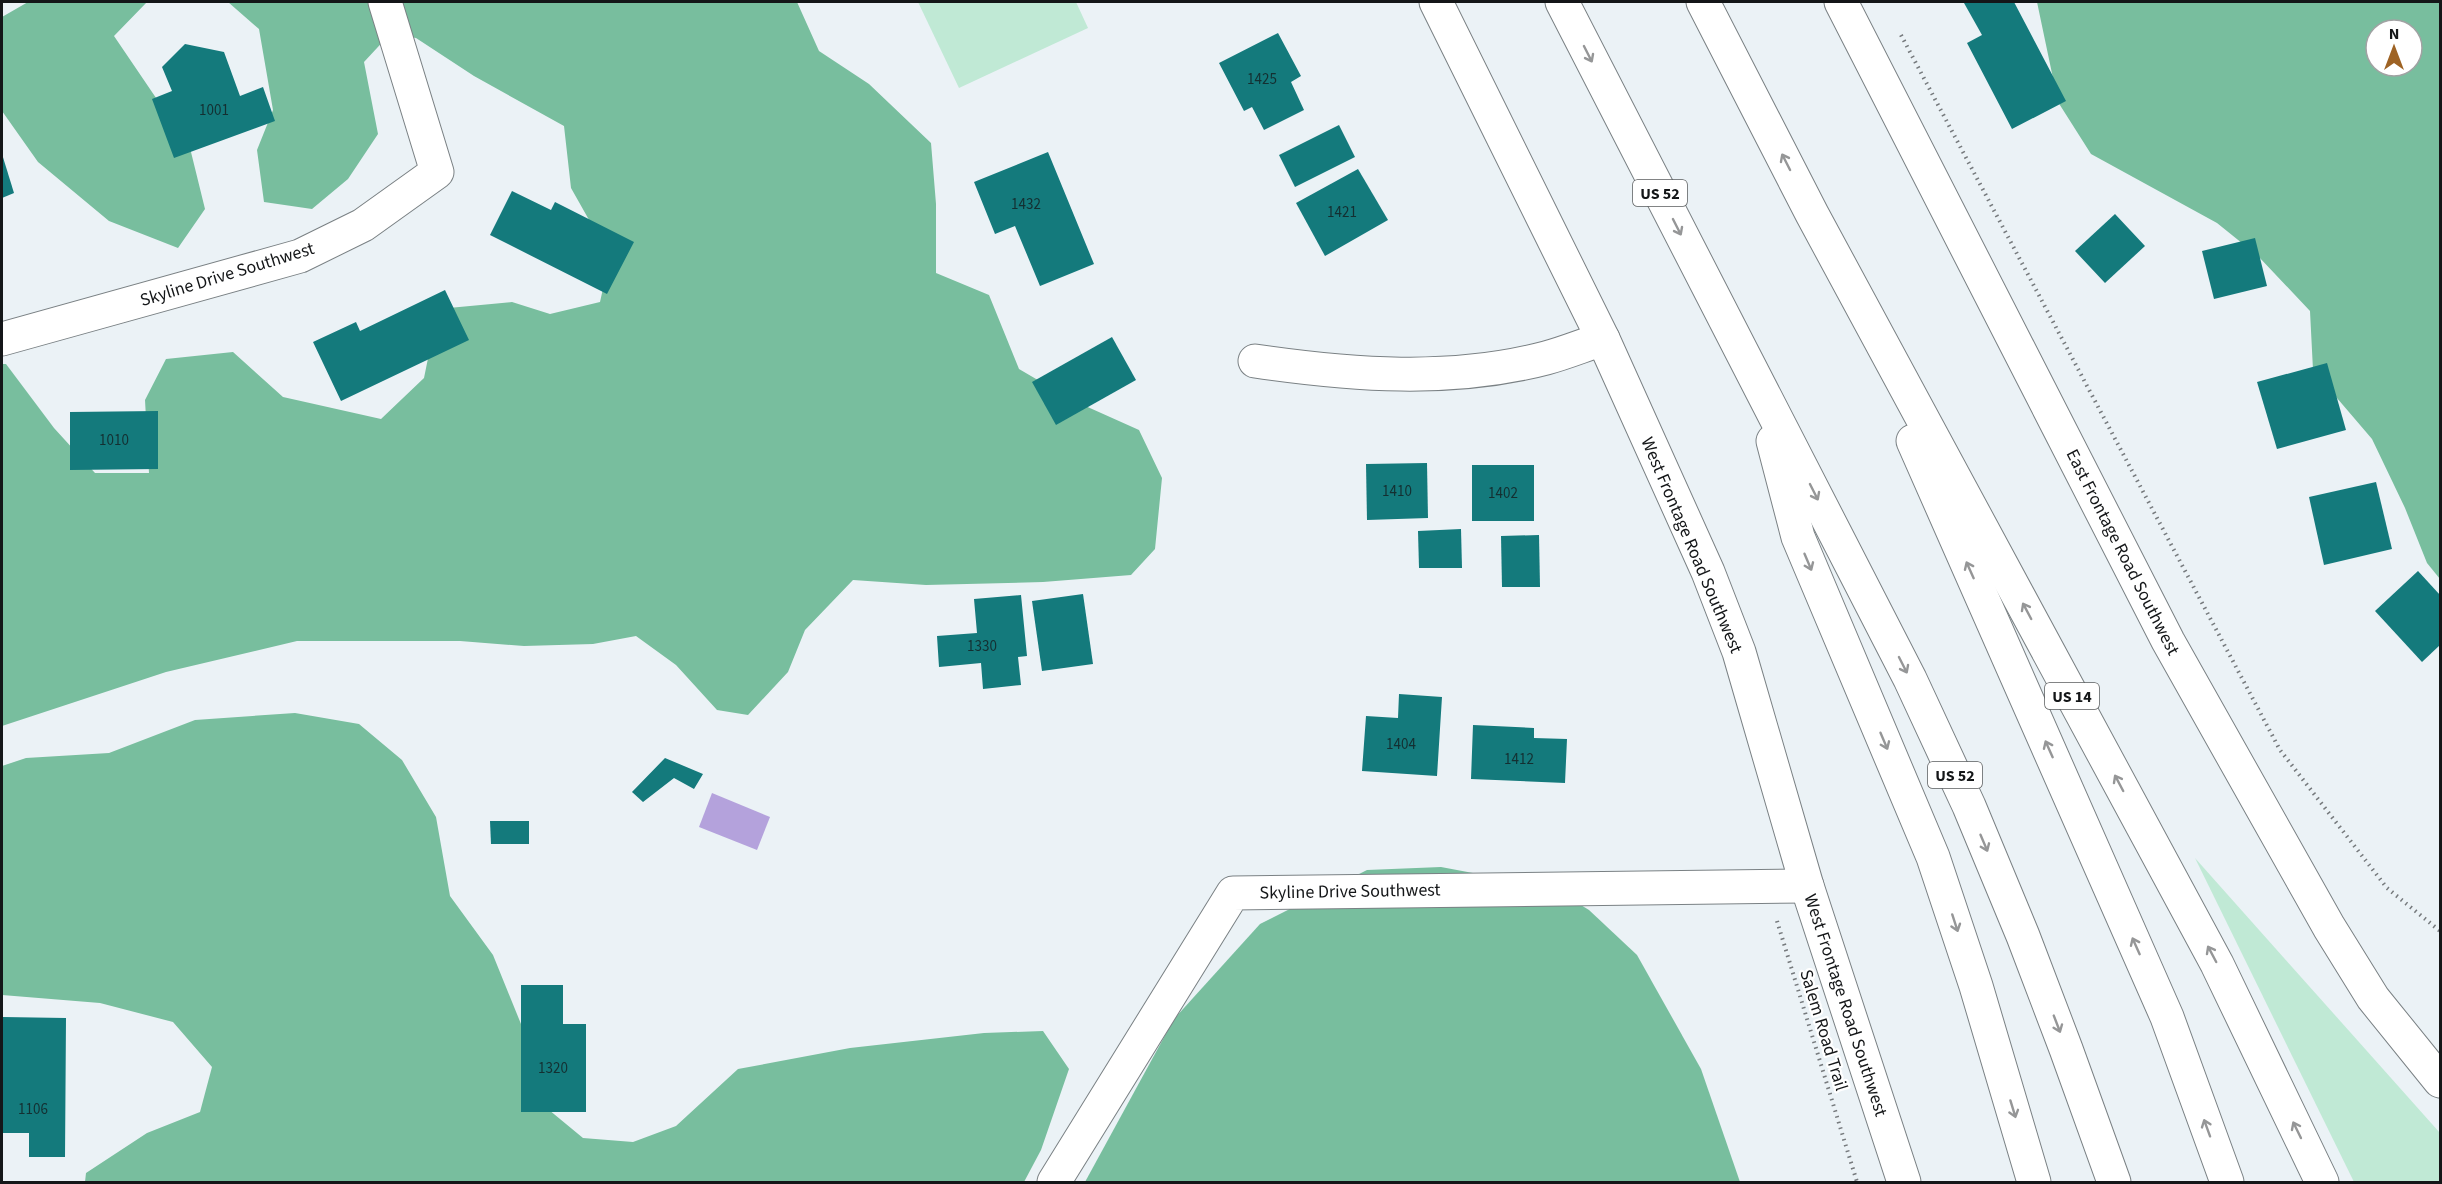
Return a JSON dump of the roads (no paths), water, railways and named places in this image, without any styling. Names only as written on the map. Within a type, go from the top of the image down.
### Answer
[{"type":"main road","name":"Skyline Drive Southwest","points":[[2,339],[300,255],[363,225],[437,172],[385,2]]},
{"type":"main road","name":"West Frontage Road Southwest","points":[[1436,2],[1603,339],[1708,572],[1739,652],[1807,886],[1904,1182]]},
{"type":"main road","name":"US 52","points":[[1562,2],[1910,679],[1969,806],[2039,977],[2114,1182]]},
{"type":"main road","points":[[1703,2],[1812,214],[2167,1017],[2227,1182]]},
{"type":"main road","name":"East Frontage Road Southwest","points":[[1841,2],[2168,641],[2328,927],[2373,998],[2440,1081]]},
{"type":"main road","name":"US 14","points":[[1812,214],[2217,964],[2322,1182]]},
{"type":"main road","points":[[1256,361],[1354,373],[1437,374],[1490,369],[1547,358],[1603,339]]},
{"type":"main road","points":[[1758,384],[1798,537],[1933,857],[1976,986],[2034,1182]]},
{"type":"main road","name":"Skyline Drive Southwest","points":[[1054,1182],[1233,893],[1807,886]]}]
